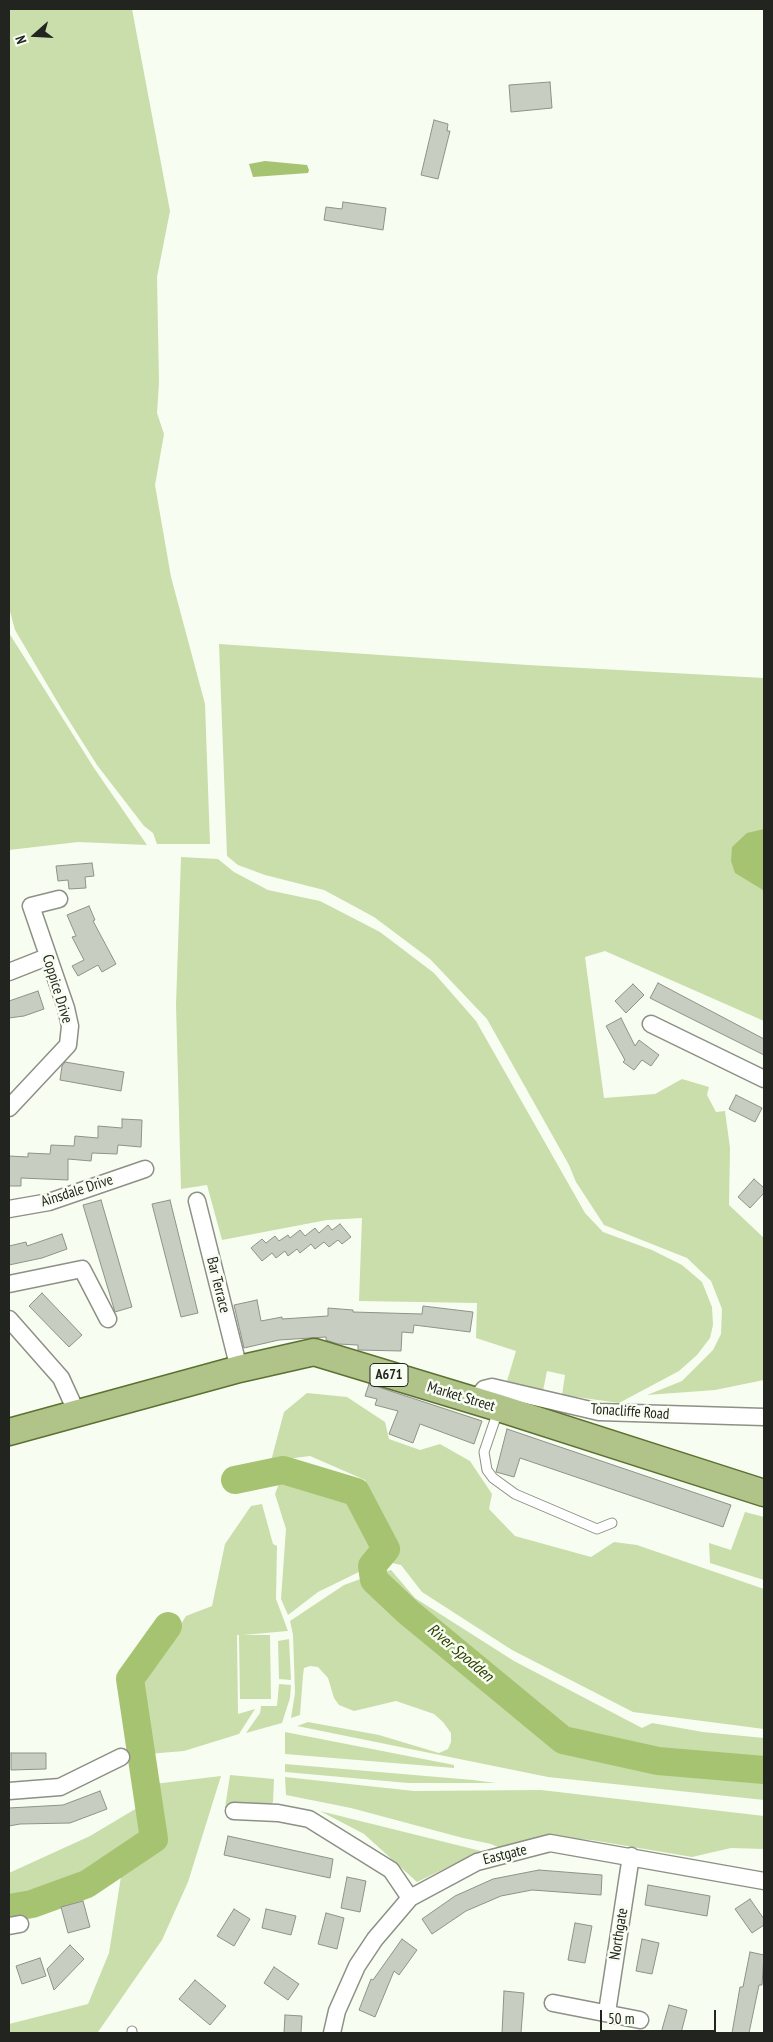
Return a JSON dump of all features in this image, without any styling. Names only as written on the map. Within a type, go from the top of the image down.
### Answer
[{"type":"main road","name":"Market Street","points":[[9,1432],[239,1369],[314,1352],[499,1408],[764,1493]]},
{"type":"street","name":"Coppice Drive","points":[[9,1108],[68,1045],[70,1026],[68,1017],[31,906],[59,900]]},
{"type":"street","points":[[9,972],[47,957]]},
{"type":"street","points":[[651,1024],[764,1079]]},
{"type":"street","name":"Ainsdale Drive","points":[[9,1209],[48,1202],[145,1169]]},
{"type":"street","name":"Bar Terrace","points":[[197,1202],[239,1369]]},
{"type":"street","points":[[9,1284],[82,1269],[108,1319]]},
{"type":"street","points":[[9,1319],[61,1378],[77,1412]]},
{"type":"street","name":"Tonacliffe Road","points":[[474,1401],[484,1389],[492,1387],[599,1412],[764,1417]]},
{"type":"street","points":[[9,1791],[60,1787],[121,1757]]},
{"type":"street","points":[[234,1811],[278,1812],[309,1819],[391,1870],[410,1898]]},
{"type":"street","name":"Eastgate","points":[[332,2033],[337,2011],[357,1966],[375,1939],[410,1898],[477,1862],[550,1843],[764,1881]]},
{"type":"street","name":"Northgate","points":[[607,2012],[631,1856]]},
{"type":"street","points":[[553,2003],[607,2012],[640,2020]]},
{"type":"lane","points":[[499,1408],[484,1452],[487,1470],[493,1478],[514,1494],[597,1529],[612,1522]]},
{"type":"shaded area","points":[[9,9],[132,9],[170,211],[157,277],[159,383],[157,413],[164,434],[155,485],[171,577],[205,704],[210,844],[157,844],[153,833],[144,826],[97,765],[61,708],[15,630],[9,608]]},
{"type":"shaded area","points":[[265,161],[307,165],[309,170],[308,173],[253,177],[249,164]]},
{"type":"shaded area","points":[[9,633],[94,768],[147,845],[78,842],[9,850]]},
{"type":"shaded area","points":[[219,644],[528,665],[764,678],[764,1021],[605,951],[585,957],[604,1098],[655,1094],[682,1079],[709,1087],[707,1095],[716,1112],[725,1111],[730,1148],[729,1205],[764,1238],[764,1380],[715,1390],[647,1395],[682,1381],[713,1350],[721,1334],[722,1309],[711,1281],[687,1258],[604,1225],[576,1182],[569,1165],[487,1019],[430,959],[374,917],[324,890],[265,875],[238,865],[227,856]]},
{"type":"shaded area","points":[[764,829],[763,890],[735,873],[731,861],[732,847],[747,833]]},
{"type":"shaded area","points":[[181,857],[218,859],[234,872],[268,890],[320,901],[380,932],[434,973],[476,1021],[585,1213],[603,1232],[652,1250],[682,1265],[702,1282],[712,1307],[713,1325],[710,1338],[697,1355],[679,1371],[619,1403],[562,1395],[565,1375],[547,1371],[543,1391],[507,1381],[516,1351],[476,1338],[477,1303],[359,1301],[362,1218],[327,1220],[222,1240],[207,1185],[181,1189],[176,1005]]},
{"type":"shaded area","points":[[307,1393],[347,1397],[385,1422],[389,1439],[420,1450],[440,1444],[470,1461],[492,1494],[489,1509],[515,1536],[591,1557],[614,1542],[637,1545],[764,1589],[764,1729],[633,1712],[512,1650],[422,1592],[401,1565],[388,1562],[390,1547],[365,1480],[310,1456],[271,1461],[284,1412]]},
{"type":"shaded area","points":[[281,1478],[346,1500],[380,1547],[363,1570],[318,1592],[288,1615],[281,1599],[286,1529],[275,1494]]},
{"type":"shaded area","points":[[262,1504],[273,1544],[277,1546],[276,1599],[288,1631],[243,1635],[270,1635],[271,1699],[240,1699],[239,1635],[237,1635],[238,1714],[255,1709],[239,1734],[184,1751],[148,1754],[140,1689],[186,1616],[212,1606],[225,1544],[251,1506]]},
{"type":"shaded area","points":[[745,1512],[764,1517],[764,1580],[710,1563],[709,1543],[731,1550]]},
{"type":"shaded area","points":[[391,1570],[415,1598],[514,1661],[642,1728],[652,1723],[703,1732],[764,1738],[764,1762],[637,1750],[566,1734],[401,1601],[377,1579],[376,1574]]},
{"type":"shaded area","points":[[366,1577],[370,1588],[561,1745],[656,1766],[764,1775],[764,1800],[548,1777],[297,1726],[308,1722],[379,1735],[439,1753],[448,1749],[451,1742],[451,1733],[434,1714],[396,1701],[354,1711],[339,1705],[334,1698],[328,1678],[318,1667],[310,1666],[304,1668],[300,1715],[291,1718],[295,1693],[293,1635],[290,1621],[344,1585]]},
{"type":"shaded area","points":[[289,1639],[291,1680],[279,1679],[278,1641]]},
{"type":"shaded area","points":[[279,1684],[291,1685],[290,1698],[282,1723],[246,1733],[260,1713],[261,1706],[277,1706]]},
{"type":"shaded area","points":[[285,1732],[454,1765],[454,1768],[285,1754]]},
{"type":"shaded area","points":[[285,1764],[496,1783],[408,1783],[285,1772]]},
{"type":"shaded area","points":[[230,1775],[274,1779],[273,1802],[270,1806],[225,1808]]},
{"type":"shaded area","points":[[221,1776],[188,1882],[162,1940],[98,2032],[9,2033],[9,2024],[88,2004],[109,1953],[122,1870],[161,1845],[154,1784]]},
{"type":"shaded area","points":[[285,1777],[414,1791],[541,1790],[764,1816],[764,1849],[731,1848],[692,1857],[591,1840],[547,1837],[500,1848],[491,1844],[351,1808],[286,1795]]},
{"type":"shaded area","points":[[134,1784],[141,1785],[148,1838],[85,1878],[30,1899],[9,1902],[9,1873],[90,1836],[137,1808]]},
{"type":"shaded area","points":[[320,1811],[481,1851],[417,1882],[364,1834]]},
{"type":"building","points":[[550,82],[552,108],[511,112],[509,85]]},
{"type":"building","points":[[434,120],[448,124],[447,131],[450,131],[438,179],[421,175]]},
{"type":"building","points":[[343,202],[386,208],[383,230],[324,220],[326,207],[342,209]]},
{"type":"building","points":[[92,863],[94,876],[85,877],[86,888],[69,889],[68,880],[58,881],[56,866]]},
{"type":"building","points":[[89,906],[95,920],[93,921],[116,964],[102,972],[98,965],[78,976],[72,966],[84,960],[72,937],[76,936],[67,915]]},
{"type":"building","points":[[658,983],[764,1039],[764,1055],[650,998]]},
{"type":"building","points":[[633,984],[644,995],[626,1013],[615,1001]]},
{"type":"building","points":[[38,991],[44,1009],[24,1016],[9,1018],[9,1001]]},
{"type":"building","points":[[621,1018],[635,1046],[639,1040],[659,1055],[651,1066],[642,1060],[634,1070],[623,1062],[625,1060],[606,1026]]},
{"type":"building","points":[[65,1062],[124,1072],[121,1091],[60,1080],[62,1066]]},
{"type":"building","points":[[736,1095],[762,1108],[755,1122],[729,1109]]},
{"type":"building","points":[[122,1119],[142,1120],[141,1147],[118,1145],[117,1154],[92,1153],[91,1161],[68,1159],[68,1180],[21,1178],[21,1186],[9,1186],[9,1156],[28,1157],[28,1153],[50,1154],[51,1145],[74,1146],[75,1136],[98,1138],[98,1126],[122,1128]]},
{"type":"building","points":[[754,1179],[764,1188],[764,1193],[750,1208],[738,1197]]},
{"type":"building","points":[[101,1200],[132,1307],[115,1312],[83,1205]]},
{"type":"building","points":[[170,1200],[198,1313],[181,1317],[152,1204]]},
{"type":"building","points":[[340,1224],[351,1237],[342,1244],[338,1240],[329,1247],[324,1242],[315,1249],[311,1244],[300,1253],[297,1249],[288,1256],[285,1251],[276,1258],[272,1253],[262,1261],[251,1248],[262,1239],[266,1243],[275,1236],[279,1241],[288,1235],[290,1238],[300,1230],[305,1236],[315,1228],[319,1233],[328,1225],[332,1230]]},
{"type":"building","points":[[62,1234],[67,1249],[42,1258],[9,1265],[9,1246],[26,1242],[27,1246]]},
{"type":"building","points":[[42,1293],[82,1335],[69,1347],[29,1306]]},
{"type":"building","points":[[257,1300],[261,1321],[282,1317],[282,1319],[328,1316],[328,1308],[353,1310],[353,1312],[422,1314],[423,1306],[473,1312],[470,1332],[414,1325],[413,1333],[402,1332],[401,1351],[358,1350],[358,1345],[338,1344],[326,1340],[326,1337],[279,1340],[244,1348],[234,1305]]},
{"type":"building","points":[[369,1384],[482,1421],[474,1444],[420,1424],[413,1443],[389,1434],[398,1411],[375,1405],[377,1399],[365,1396]]},
{"type":"building","points":[[507,1429],[731,1505],[723,1527],[520,1458],[514,1477],[496,1472]]},
{"type":"building","points":[[11,1753],[46,1753],[46,1769],[11,1770]]},
{"type":"building","points":[[100,1791],[107,1809],[70,1823],[9,1826],[9,1808],[63,1805]]},
{"type":"building","points":[[228,1836],[333,1859],[330,1878],[224,1855]]},
{"type":"building","points":[[539,1870],[602,1875],[601,1895],[532,1890],[501,1896],[466,1911],[432,1934],[422,1919],[455,1896],[493,1879]]},
{"type":"building","points":[[347,1877],[366,1881],[360,1912],[341,1908]]},
{"type":"building","points":[[648,1885],[710,1896],[707,1916],[645,1905]]},
{"type":"building","points":[[750,1899],[764,1919],[764,1925],[752,1933],[735,1909]]},
{"type":"building","points":[[83,1901],[90,1927],[68,1933],[61,1907]]},
{"type":"building","points":[[234,1909],[250,1919],[234,1946],[217,1936]]},
{"type":"building","points":[[266,1909],[296,1916],[291,1935],[262,1928]]},
{"type":"building","points":[[326,1913],[344,1918],[337,1949],[318,1944]]},
{"type":"building","points":[[575,1923],[592,1926],[585,1963],[568,1960]]},
{"type":"building","points":[[402,1939],[417,1950],[399,1975],[394,1971],[375,2017],[359,2010],[371,1979],[373,1980]]},
{"type":"building","points":[[642,1939],[659,1943],[652,1974],[636,1971]]},
{"type":"building","points":[[70,1945],[84,1959],[54,1990],[47,1969]]},
{"type":"building","points":[[750,1952],[764,1955],[762,1985],[759,1985],[749,2033],[732,2033],[740,1987],[743,1987]]},
{"type":"building","points":[[40,1958],[46,1976],[22,1984],[16,1966]]},
{"type":"building","points":[[274,1967],[299,1984],[288,2000],[264,1983]]},
{"type":"building","points":[[195,1980],[226,2006],[210,2025],[179,1999]]},
{"type":"building","points":[[504,1991],[524,1993],[521,2033],[502,2033]]},
{"type":"building","points":[[669,2005],[687,2010],[681,2033],[661,2033]]},
{"type":"building","points":[[285,2015],[302,2016],[301,2033],[284,2033]]},
{"type":"waterway","name":"River Spodden","points":[[235,1480],[283,1470],[356,1492],[386,1549],[372,1566],[374,1580],[408,1612],[563,1740],[658,1761],[764,1770]]},
{"type":"waterway","name":"River Spodden","points":[[9,1908],[32,1904],[87,1884],[154,1839],[130,1679],[168,1626]]}]
